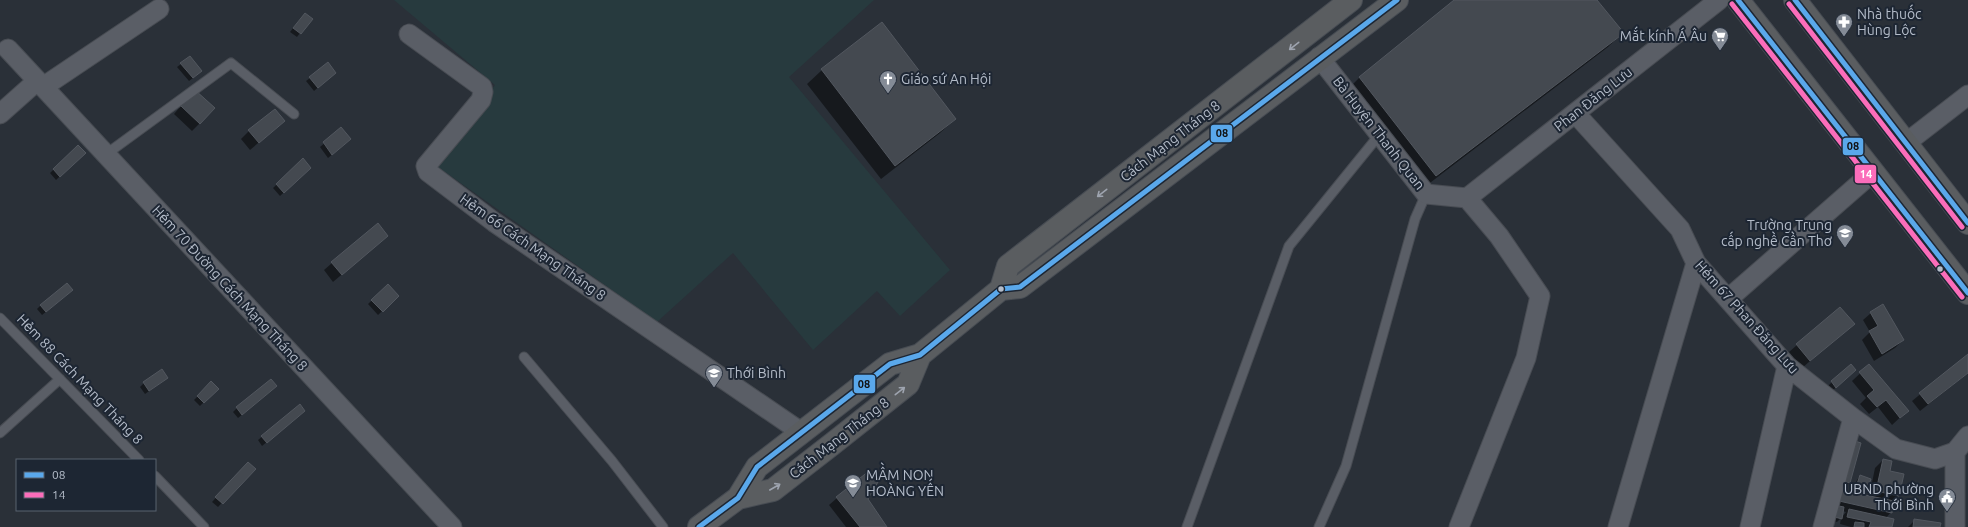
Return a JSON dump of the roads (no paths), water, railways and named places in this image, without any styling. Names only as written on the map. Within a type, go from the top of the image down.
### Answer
[{"type":"highway","name":"Cách Mạng Tháng 8","points":[[1001,289],[1008,266],[1351,0]]},
{"type":"highway","name":"Cách Mạng Tháng 8","points":[[699,527],[738,498],[757,467],[890,364],[920,355],[1001,289],[1020,287],[1319,57],[1396,0]]},
{"type":"highway","points":[[1738,0],[1968,293]]},
{"type":"highway","points":[[1795,0],[1968,223]]},
{"type":"highway","name":"Cách Mạng Tháng 8","points":[[738,498],[773,490],[831,445],[908,384],[920,355]]},
{"type":"street","name":"Phan Đăng Lưu","points":[[1467,198],[1719,0]]},
{"type":"street","points":[[0,114],[40,84],[160,9]]},
{"type":"street","name":"Hẻm 66 Cách Mạng Tháng 8","points":[[409,34],[482,87],[484,92],[481,100],[426,166],[428,172],[494,222],[801,432]]},
{"type":"street","name":"Hẻm 70 Đường Cách Mạng Tháng 8","points":[[8,49],[452,527]]},
{"type":"street","name":"Bà Huyện Thanh Quan","points":[[1319,57],[1426,194],[1467,198]]},
{"type":"street","points":[[1906,143],[1968,95]]},
{"type":"street","name":"Hẻm 67 Phan Đăng Lưu","points":[[1575,113],[1680,229],[1696,263],[1787,366],[1853,418],[1896,449],[1935,459],[1956,452]]},
{"type":"street","points":[[1728,299],[1874,172]]},
{"type":"street","points":[[1459,527],[1526,358],[1540,296],[1499,236],[1467,198]]},
{"type":"street","points":[[1618,527],[1696,263]]},
{"type":"street","points":[[1750,527],[1787,366]]},
{"type":"street","points":[[1823,527],[1853,418]]},
{"type":"street","points":[[1955,527],[1956,452],[1968,436]]},
{"type":"lane","points":[[105,154],[231,63],[294,114]]},
{"type":"lane","points":[[1187,527],[1289,246],[1380,134]]},
{"type":"lane","points":[[1319,527],[1346,466],[1416,219],[1426,194]]},
{"type":"lane","name":"Hẻm 88 Cách Mạng Tháng 8","points":[[0,318],[138,459]]},
{"type":"lane","points":[[524,357],[612,461],[663,527]]},
{"type":"lane","points":[[0,433],[60,379]]},
{"type":"lane","points":[[156,477],[204,527]]},
{"type":"place","name":"Nhà thuốc Hùng Lộc","points":[[1844,37]]},
{"type":"place","name":"Mắt kính Á Âu","points":[[1720,51]]},
{"type":"place","name":"Giáo sứ An Hội","points":[[888,94]]},
{"type":"place","name":"Trường Trung cấp nghề Cần Thơ","points":[[1845,248]]},
{"type":"place","name":"Thới Bình","points":[[714,388]]},
{"type":"place","name":"MẦM NON HOÀNG YẾN","points":[[853,498]]},
{"type":"place","name":"UBND phường Thới Bình","points":[[1947,512]]}]
